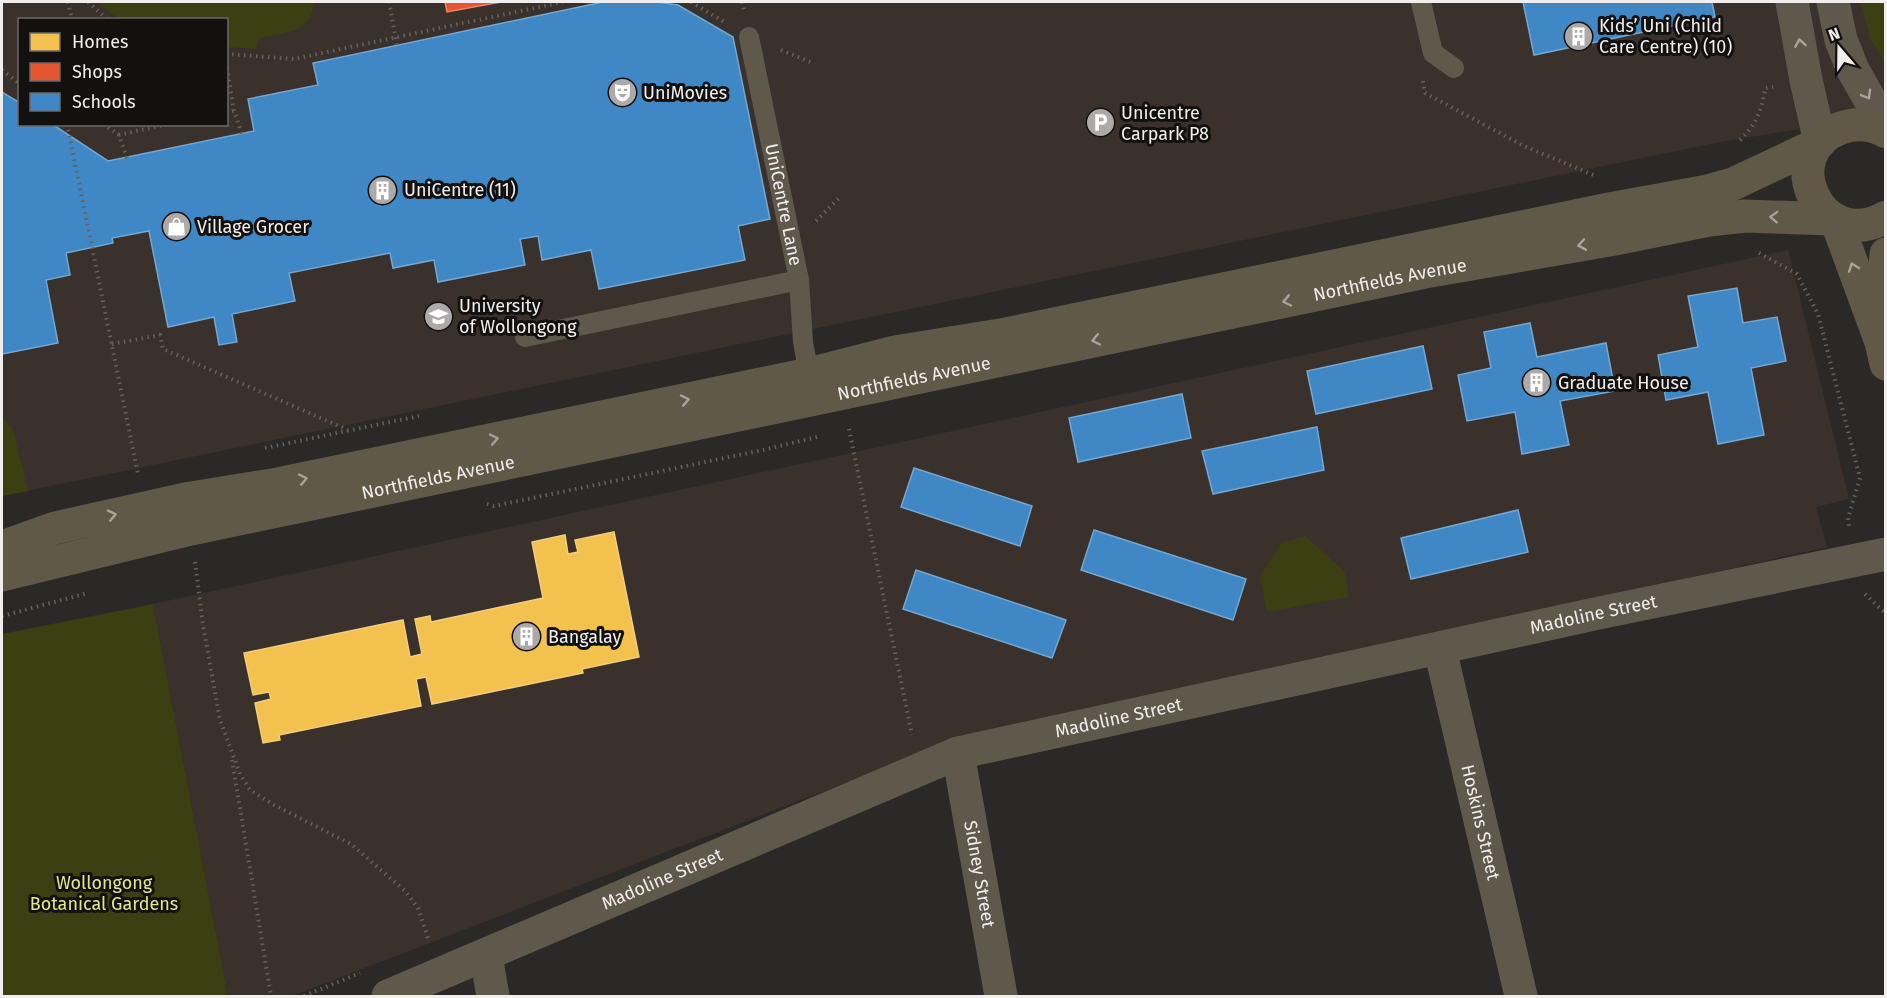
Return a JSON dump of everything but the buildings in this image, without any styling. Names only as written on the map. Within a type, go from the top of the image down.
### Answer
[{"type":"main road","name":"Northfields Avenue","points":[[2,547],[55,528],[185,499],[278,484],[809,374],[895,352],[1006,334],[1609,209],[1708,191],[1733,184],[1819,143],[1835,130],[1854,124],[1886,130]]},
{"type":"main road","points":[[1819,143],[1809,161],[1810,189],[1818,206],[1834,219],[1883,353]]},
{"type":"main road","name":"Northfields Avenue","points":[[2,575],[202,527],[1425,272],[1709,220],[1745,216],[1834,219],[1845,224],[1867,225],[1886,218]]},
{"type":"main road","points":[[1883,353],[1886,254]]},
{"type":"street","points":[[1792,2],[1819,143]]},
{"type":"street","points":[[1833,2],[1841,40],[1853,70],[1886,130]]},
{"type":"street","name":"Madoline Street","points":[[388,996],[958,753],[1599,613],[1886,554]]},
{"type":"street","name":"Hoskins Street","points":[[1440,648],[1521,996]]},
{"type":"street","name":"Sidney Street","points":[[958,753],[1002,996]]},
{"type":"street","points":[[486,956],[493,996]]},
{"type":"lane","points":[[1421,2],[1433,53],[1454,68]]},
{"type":"lane","name":"UniCentre Lane","points":[[749,37],[799,280],[802,342],[809,374]]},
{"type":"lane","points":[[525,337],[799,280]]},
{"type":"lane","points":[[2,532],[55,528]]},
{"type":"path","points":[[68,2],[72,18]]},
{"type":"path","points":[[88,2],[106,18]]},
{"type":"path","points":[[389,2],[398,45]]},
{"type":"path","points":[[228,54],[294,59],[563,2]]},
{"type":"path","points":[[2,70],[18,82]]},
{"type":"path","points":[[1420,70],[1425,93],[1524,146],[1603,178]]},
{"type":"path","points":[[228,74],[234,111],[242,134]]},
{"type":"path","points":[[1732,145],[1742,139],[1754,125],[1762,108],[1765,88]]},
{"type":"path","points":[[228,112],[234,111]]},
{"type":"path","points":[[67,126],[138,475]]},
{"type":"path","points":[[107,126],[119,135],[127,158]]},
{"type":"path","points":[[119,135],[159,126]]},
{"type":"path","points":[[1749,253],[1760,253],[1797,274],[1818,314],[1860,478],[1848,518],[1849,536]]},
{"type":"path","points":[[112,344],[160,335],[163,349],[348,430]]},
{"type":"path","points":[[838,432],[849,429],[913,741]]},
{"type":"path","points":[[482,503],[494,506],[763,450],[828,434]]},
{"type":"path","points":[[195,561],[206,646],[220,720],[231,754],[271,996]]},
{"type":"path","points":[[1860,589],[1886,614]]},
{"type":"path","points":[[2,616],[93,591]]},
{"type":"path","points":[[231,754],[250,790],[274,805],[351,843],[405,891],[418,908],[430,945]]},
{"type":"shaded area","name":"University of Wollongong","points":[[2,2],[1885,2],[1885,115],[1720,142],[2,496]]},
{"type":"shaded area","points":[[1788,250],[1849,499],[1816,507],[1827,547],[946,744],[292,996],[228,996],[153,604]]},
{"type":"green space","points":[[96,2],[313,2],[312,12],[303,26],[287,33],[259,38],[256,49],[228,47],[228,18],[118,18]]},
{"type":"green space","points":[[1861,2],[1885,2],[1885,61],[1870,39]]},
{"type":"green space","points":[[2,418],[13,429],[28,491],[2,496]]},
{"type":"green space","points":[[1305,536],[1345,572],[1349,597],[1267,612],[1260,576],[1282,542]]},
{"type":"green space","name":"Wollongong Botanical Gardens","points":[[153,604],[228,996],[2,996],[2,634]]},
{"type":"place","name":"Kids’ Uni (Child Care Centre) (10)","points":[[1578,36]]},
{"type":"place","name":"UniMovies","points":[[622,93]]},
{"type":"place","name":"Unicentre Carpark P8","points":[[1100,123]]},
{"type":"place","name":"UniCentre (11)","points":[[383,190]]},
{"type":"place","name":"Village Grocer","points":[[176,227]]},
{"type":"place","name":"University of Wollongong","points":[[438,316]]},
{"type":"place","name":"Graduate House","points":[[1537,383]]},
{"type":"place","name":"Bangalay","points":[[527,637]]}]
